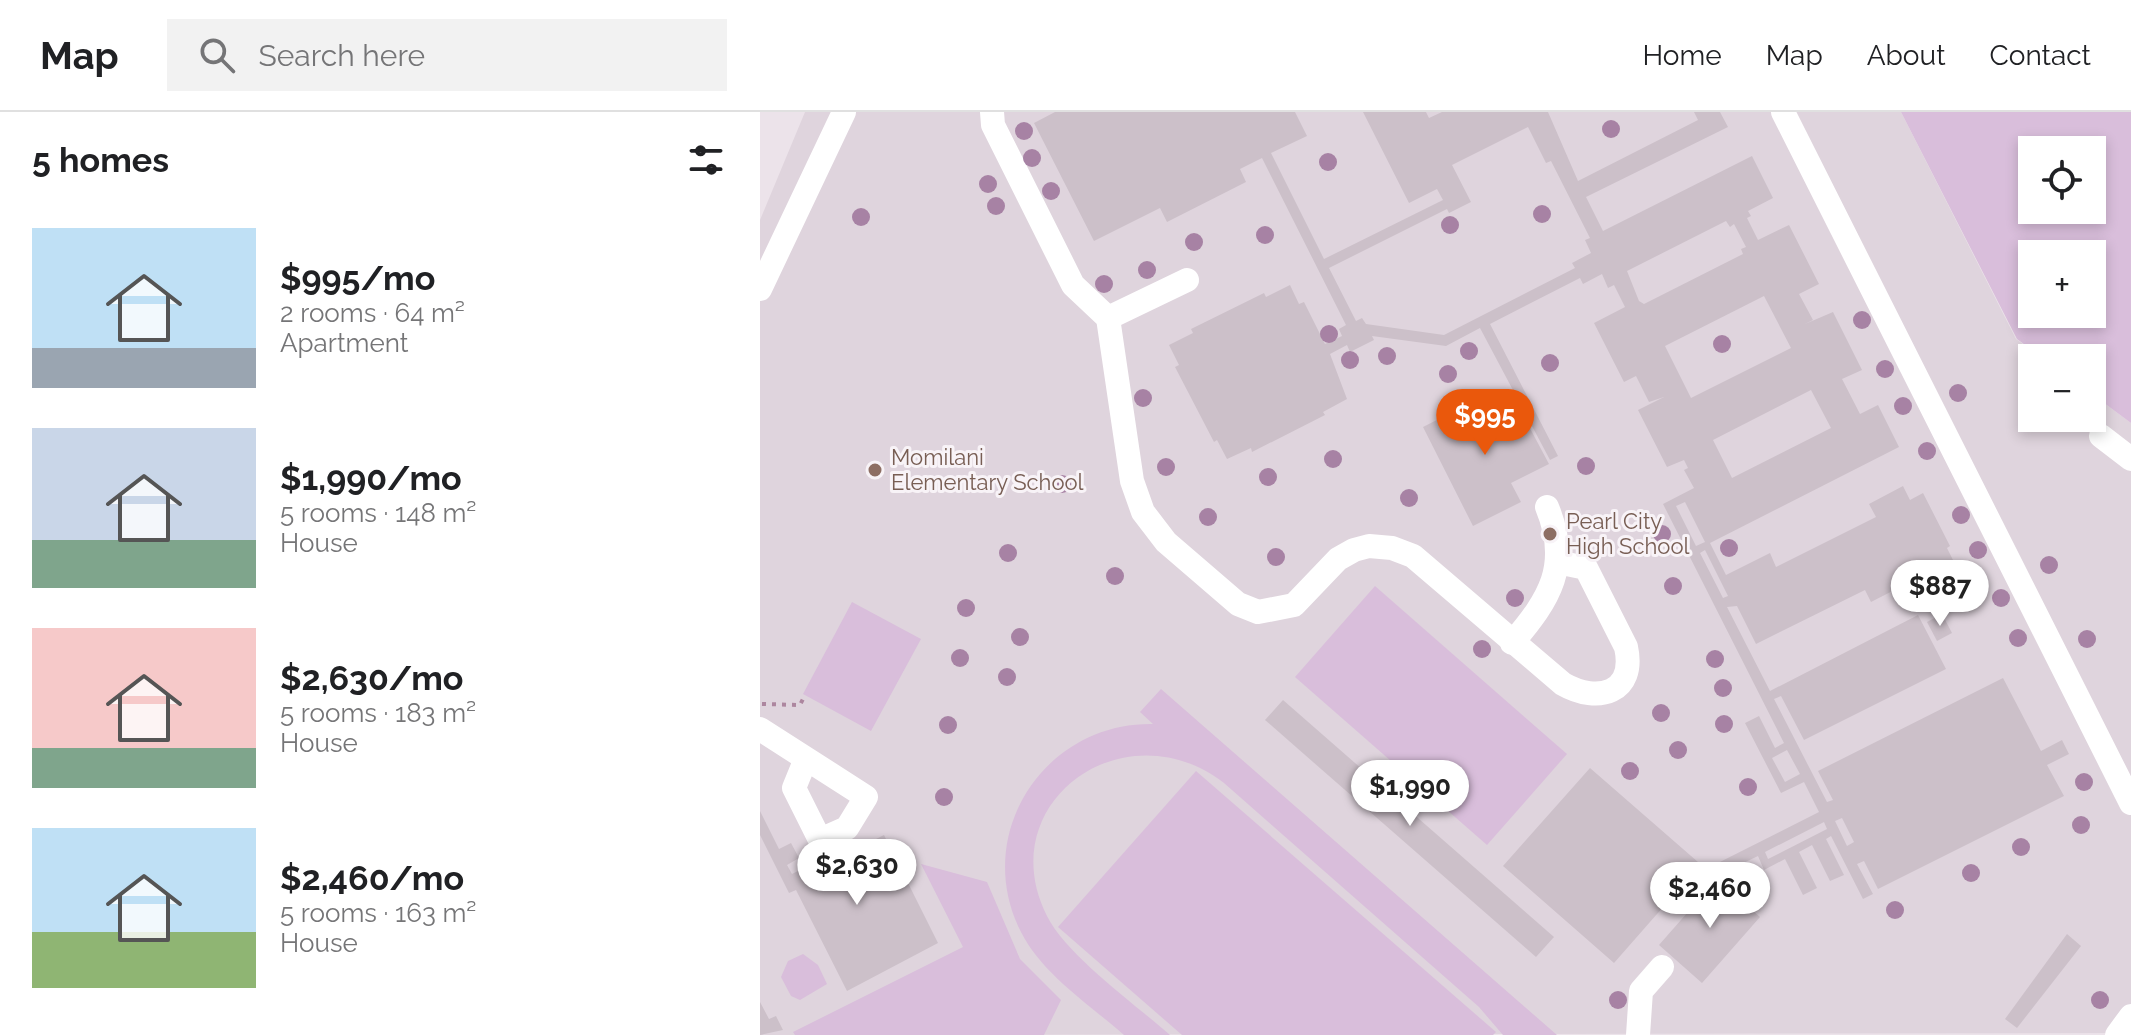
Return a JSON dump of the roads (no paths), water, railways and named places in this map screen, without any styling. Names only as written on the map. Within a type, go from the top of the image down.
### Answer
[{"type":"lane","points":[[760,289],[844,112]]},
{"type":"lane","points":[[992,112],[993,125],[1073,285],[1108,318],[1132,481],[1143,512],[1166,542],[1238,604],[1258,612],[1294,605],[1338,559],[1369,546],[1392,548],[1413,556],[1512,643],[1581,694],[1596,696],[1614,690],[1625,677],[1629,661],[1626,647],[1586,568],[1557,562]]},
{"type":"lane","points":[[1783,112],[2131,803]]},
{"type":"lane","points":[[1108,318],[1187,280]]},
{"type":"lane","points":[[2101,436],[2131,459]]},
{"type":"lane","points":[[1512,643],[1543,608],[1557,562],[1557,532],[1547,507]]},
{"type":"lane","points":[[760,729],[805,761]]},
{"type":"lane","points":[[1638,1035],[1641,991],[1662,967]]},
{"type":"lane","points":[[2117,1035],[2131,1016]]},
{"type":"place","name":"Momilani Elementary School","points":[[875,470]]},
{"type":"place","name":"Pearl City High School","points":[[1550,534]]}]
